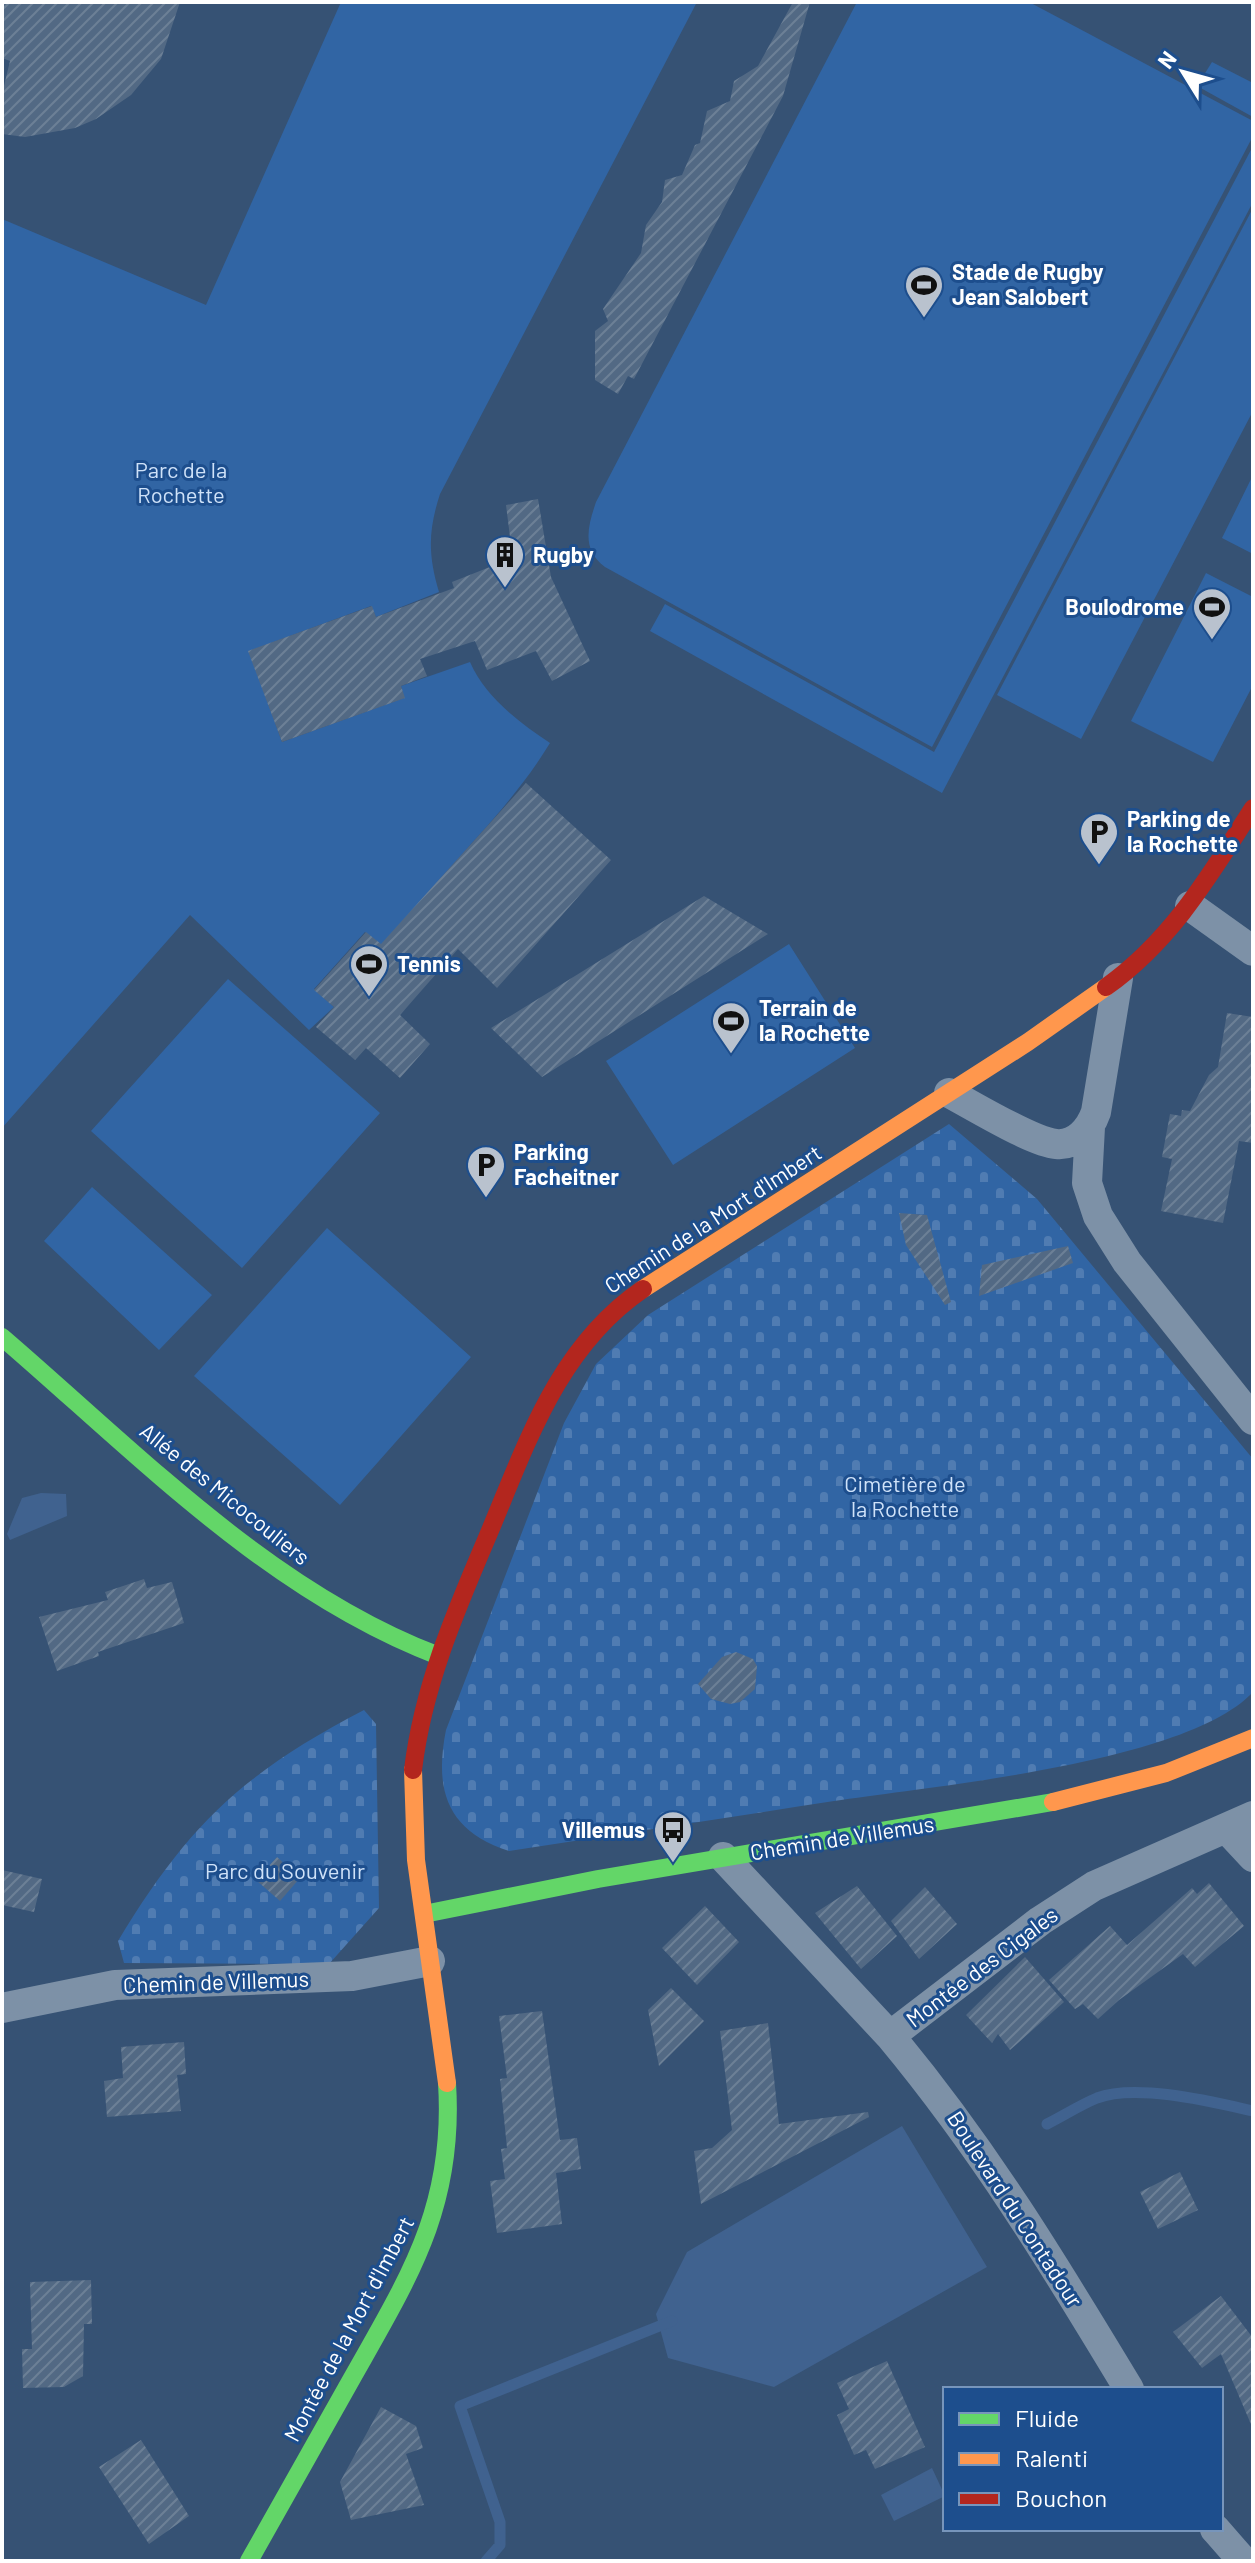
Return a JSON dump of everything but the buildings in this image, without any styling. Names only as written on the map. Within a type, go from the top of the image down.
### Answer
[{"type":"street","name":"Chemin de la Mort d'Imbert","points":[[424,1914],[410,1774],[418,1721],[439,1656],[535,1425],[565,1368],[595,1329],[653,1282],[949,1093],[1118,978],[1163,939],[1190,906],[1253,808]]},
{"type":"street","points":[[1190,906],[1253,951]]},
{"type":"street","points":[[1118,978],[1099,1099],[1090,1127],[1087,1183],[1093,1205],[1107,1232],[1253,1420]]},
{"type":"street","points":[[949,1093],[1051,1144],[1073,1141],[1090,1127]]},
{"type":"street","name":"Allée des Micocouliers","points":[[2,1337],[174,1486],[296,1584],[332,1607],[439,1656]]},
{"type":"street","name":"Chemin de Villemus","points":[[424,1914],[540,1888],[1049,1804],[1191,1764],[1253,1738]]},
{"type":"street","points":[[1239,1822],[1253,1857]]},
{"type":"street","name":"Montée des Cigales","points":[[723,1857],[890,2036],[1040,1921],[1094,1886],[1239,1822]]},
{"type":"street","name":"Montée de la Mort d'Imbert","points":[[249,2561],[394,2304],[432,2226],[443,2172],[446,2106],[440,2021],[424,1914]]},
{"type":"street","name":"Chemin de Villemus","points":[[2,2008],[115,1985],[352,1976],[430,1961]]},
{"type":"street","name":"Boulevard du Contadour","points":[[890,2036],[948,2106],[1017,2204],[1128,2387]]},
{"type":"street","points":[[1217,2531],[1243,2561]]},
{"type":"green space","name":"Parc de la Rochette","points":[[341,2],[697,2],[440,494],[431,543],[439,592],[376,617],[371,606],[249,651],[282,742],[404,698],[401,686],[470,662],[476,675],[494,697],[550,743],[512,797],[425,896],[386,949],[365,932],[314,989],[334,1007],[309,1030],[190,915],[2,1128],[2,219],[206,305]]},
{"type":"green space","name":"Stade de Rugby Jean Salobert","points":[[857,2],[1029,2],[1253,121],[1253,136],[932,747],[605,567],[592,553],[588,537],[596,502]]},
{"type":"green space","points":[[1212,62],[1253,83],[1253,117],[1197,86]]},
{"type":"green space","points":[[1253,146],[1253,202],[942,793],[650,631],[665,604],[934,752]]},
{"type":"green space","points":[[1253,208],[1253,411],[1081,739],[997,695]]},
{"type":"green space","points":[[1253,475],[1253,554],[1222,538]]},
{"type":"green space","name":"Boulodrome","points":[[1206,573],[1253,597],[1253,685],[1213,762],[1131,721]]},
{"type":"green space","name":"Terrain de la Rochette","points":[[789,944],[855,1048],[673,1165],[606,1061]]},
{"type":"green space","points":[[228,979],[380,1113],[242,1268],[91,1131]]},
{"type":"green space","name":"Cimetière de la Rochette","points":[[949,1124],[1037,1199],[1253,1459],[1253,1692],[1220,1716],[1174,1737],[1056,1768],[509,1851],[471,1832],[450,1806],[444,1789],[442,1771],[446,1730],[564,1423],[596,1364],[648,1315]]},
{"type":"green space","points":[[92,1187],[212,1295],[159,1350],[44,1241]]},
{"type":"green space","points":[[327,1228],[471,1357],[340,1505],[194,1376]]},
{"type":"green space","name":"Parc du Souvenir","points":[[364,1710],[376,1724],[379,1908],[329,1964],[124,1963],[118,1941],[169,1865],[195,1834],[251,1780],[284,1756]]},
{"type":"shaded area","points":[[41,1493],[66,1494],[67,1516],[10,1540],[7,1534],[22,1498]]},
{"type":"shaded area","points":[[902,2126],[987,2267],[774,2387],[668,2358],[656,2314],[687,2252]]},
{"type":"shaded area","points":[[932,2468],[943,2492],[943,2497],[894,2521],[881,2495]]},
{"type":"waterway","points":[[1047,2124],[1097,2098],[1132,2092],[1175,2096],[1253,2111]]},
{"type":"waterway","points":[[486,2561],[500,2545],[500,2522],[460,2406],[672,2321]]},
{"type":"traffic: fast","points":[[2,1337],[155,1472],[262,1558],[377,1629],[439,1656]]},
{"type":"traffic: fast","points":[[424,1914],[598,1879],[1053,1802]]},
{"type":"traffic: fast","points":[[249,2561],[392,2308],[424,2239],[444,2167],[448,2127],[447,2083]]},
{"type":"traffic: slow","points":[[643,1289],[1028,1042],[1106,987]]},
{"type":"traffic: slow","points":[[1053,1802],[1166,1773],[1253,1738]]},
{"type":"traffic: slow","points":[[413,1770],[416,1860],[447,2083]]},
{"type":"traffic: jam","points":[[1106,987],[1130,969],[1170,927],[1205,882],[1253,808]]},
{"type":"traffic: jam","points":[[413,1770],[424,1708],[442,1649],[532,1432],[548,1399],[588,1339],[614,1312],[643,1289]]},
{"type":"place","name":"Stade de Rugby Jean Salobert","points":[[924,319]]},
{"type":"place","name":"Rugby","points":[[505,589]]},
{"type":"place","name":"Boulodrome","points":[[1212,641]]},
{"type":"place","name":"Parking de la Rochette","points":[[1099,866]]},
{"type":"place","name":"Tennis","points":[[369,998]]},
{"type":"place","name":"Terrain de la Rochette","points":[[731,1055]]},
{"type":"place","name":"Parking Facheitner","points":[[486,1199]]},
{"type":"place","name":"Villemus","points":[[673,1864]]}]
